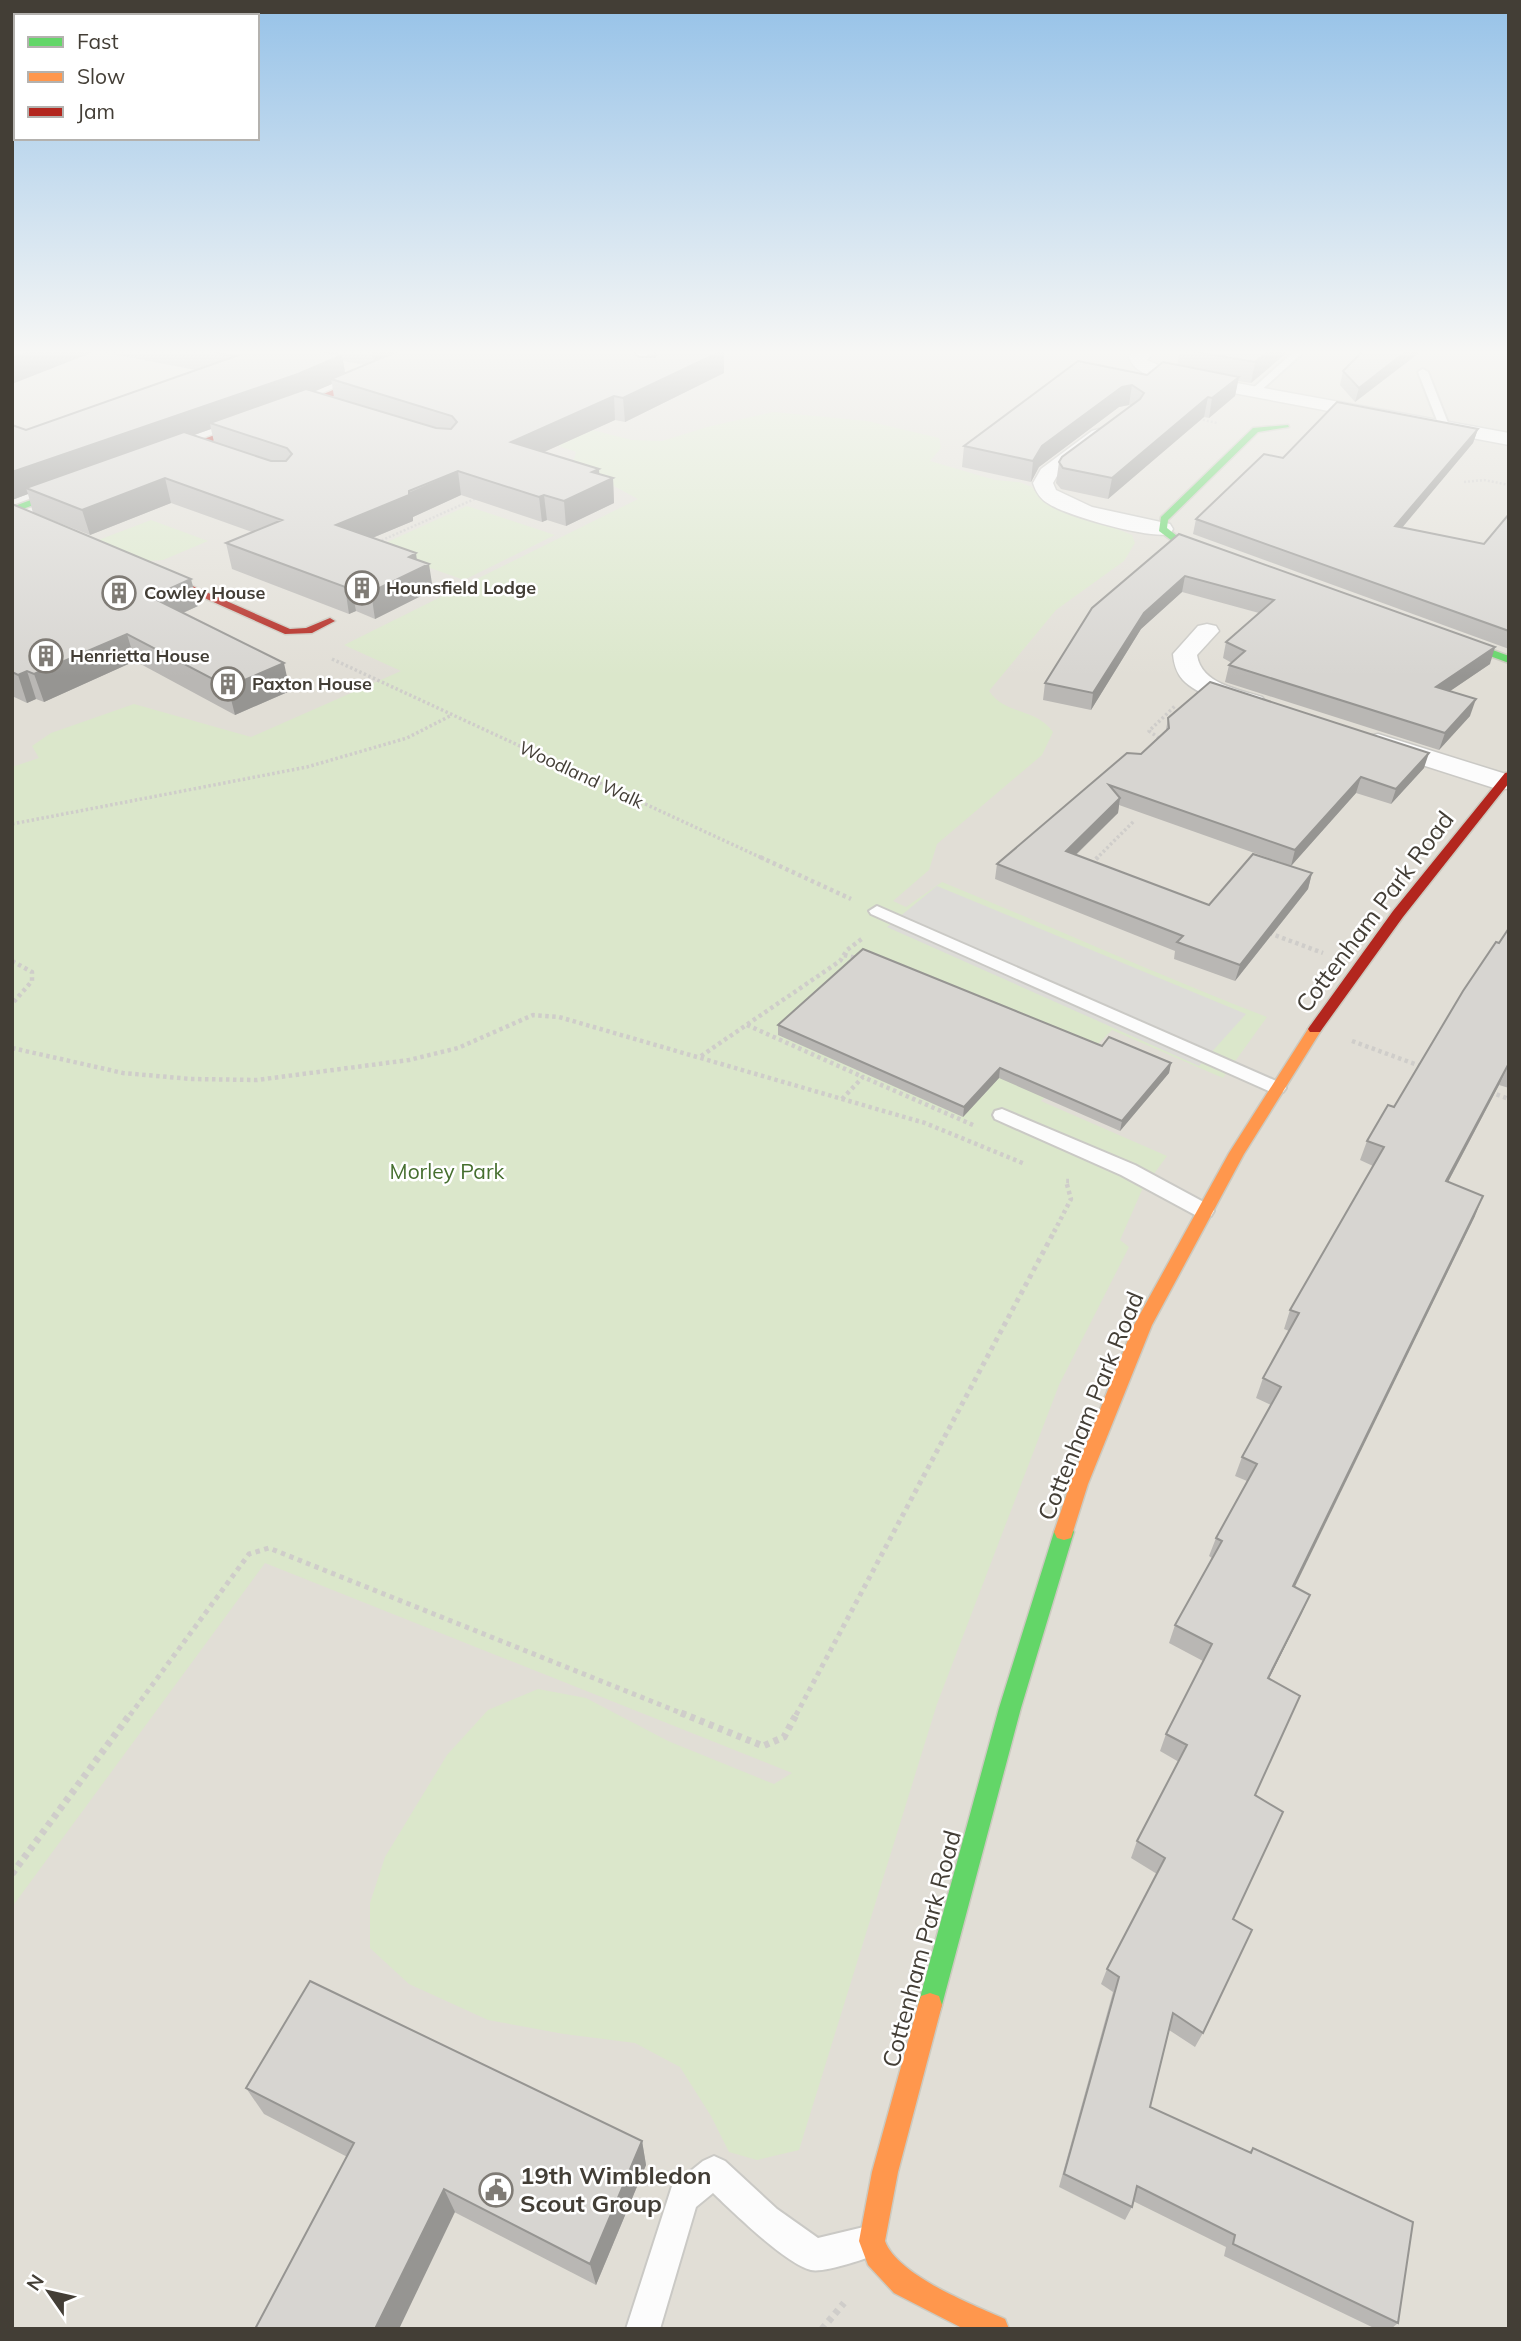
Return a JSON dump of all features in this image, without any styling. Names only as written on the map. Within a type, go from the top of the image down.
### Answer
[{"type":"street","points":[[139,464],[156,458]]},
{"type":"street","points":[[1068,458],[1048,473],[1043,483],[1047,493],[1060,501],[1121,522],[1162,528],[1174,538],[1239,561]]},
{"type":"street","points":[[1162,528],[1164,519],[1227,458]]},
{"type":"street","points":[[16,514],[89,482]]},
{"type":"street","points":[[135,564],[289,632],[309,631],[330,621]]},
{"type":"street","points":[[1207,631],[1185,654],[1190,673],[1202,683],[1283,712]]},
{"type":"street","points":[[1432,632],[1509,660]]},
{"type":"street","points":[[1348,732],[1506,779]]},
{"type":"street","name":"Cottenham Park Road","points":[[876,2250],[885,2172],[1010,1708],[1079,1484],[1143,1325],[1204,1211],[1316,1027],[1398,914],[1506,779]]},
{"type":"street","points":[[876,2250],[912,2288],[995,2329]]},
{"type":"lane","points":[[877,911],[1277,1088]]},
{"type":"lane","points":[[1002,1115],[1128,1170],[1204,1211]]},
{"type":"lane","points":[[643,2329],[683,2197],[714,2172],[766,2220],[814,2255],[876,2250]]},
{"type":"path","points":[[1464,482],[1484,480],[1509,485]]},
{"type":"path","points":[[373,545],[487,494]]},
{"type":"path","name":"Woodland Walk","points":[[289,632],[309,648],[451,716],[877,911]]},
{"type":"path","points":[[1159,738],[1149,730],[1202,683]]},
{"type":"path","points":[[12,824],[307,767],[407,738],[451,716]]},
{"type":"path","points":[[1098,871],[1088,867],[1134,821]]},
{"type":"path","points":[[1262,931],[1360,967]]},
{"type":"path","points":[[700,1056],[747,1025],[844,955],[847,950]]},
{"type":"path","points":[[844,955],[855,958],[868,953]]},
{"type":"path","points":[[12,961],[32,972],[32,981],[12,1004]]},
{"type":"path","points":[[12,1048],[123,1073],[191,1079],[257,1080],[410,1060],[457,1048],[533,1015],[580,1021],[842,1099],[957,1135],[1030,1166]]},
{"type":"path","points":[[747,1025],[968,1123],[987,1129],[1002,1115]]},
{"type":"path","points":[[1316,1027],[1431,1070]]},
{"type":"path","points":[[842,1099],[863,1077]]},
{"type":"path","points":[[1483,1089],[1509,1099]]},
{"type":"path","points":[[1054,1176],[1066,1181],[1128,1170]]},
{"type":"path","points":[[12,1874],[249,1554],[270,1548],[763,1746],[784,1737],[1071,1199],[1066,1181]]},
{"type":"shaded area","points":[[12,458],[119,458],[12,497]]},
{"type":"shaded area","points":[[181,458],[1509,458],[1509,2329],[12,2329],[12,524]]},
{"type":"shaded area","points":[[937,886],[1246,1014],[1199,1066],[887,927]]},
{"type":"green space","name":"Morley Park","points":[[574,458],[932,458],[930,461],[995,480],[1019,482],[1032,487],[1040,498],[1132,535],[1135,543],[1124,561],[1056,610],[989,691],[1003,704],[1038,719],[1053,732],[1042,755],[937,844],[929,870],[893,901],[906,907],[942,882],[1267,1017],[1223,1078],[1112,1030],[1041,1101],[1167,1156],[1142,1190],[1120,1240],[1129,1247],[1059,1385],[937,1704],[799,2150],[757,2160],[729,2152],[711,2116],[680,2067],[635,2043],[488,2020],[409,1984],[370,1948],[370,1903],[385,1857],[447,1755],[488,1710],[538,1689],[586,1698],[668,1741],[774,1784],[792,1773],[265,1563],[12,1907],[12,767],[39,758],[32,746],[51,733],[134,704],[251,737],[401,671],[344,645],[638,499],[573,464]]},
{"type":"green space","points":[[467,506],[555,535],[464,580],[374,548]]},
{"type":"green space","points":[[151,520],[208,541],[163,560],[149,561],[96,541]]},
{"type":"building","points":[[12,458],[52,458],[12,472]]},
{"type":"building","points":[[110,458],[263,458],[286,461],[288,458],[564,458],[599,469],[592,472],[613,478],[564,501],[544,495],[539,497],[458,471],[409,491],[409,495],[336,525],[416,553],[409,557],[429,564],[371,592],[351,584],[345,587],[226,543],[282,520],[165,478],[82,510],[26,488]]},
{"type":"building","points":[[1061,458],[1135,458],[1112,478],[1063,468],[1059,462]]},
{"type":"building","points":[[1260,458],[1453,458],[1395,526],[1484,544],[1509,514],[1509,631],[1196,519]]},
{"type":"building","points":[[12,504],[191,579],[151,597],[284,663],[228,687],[127,634],[34,674],[27,671],[18,675],[12,672]]},
{"type":"building","points":[[1179,534],[1495,647],[1436,687],[1476,699],[1445,733],[1229,665],[1245,651],[1226,642],[1274,600],[1185,576],[1144,613],[1093,693],[1045,683],[1092,608]]},
{"type":"building","points":[[1210,682],[1429,753],[1396,789],[1361,777],[1295,850],[1109,785],[1120,798],[1066,851],[1209,905],[1253,854],[1312,873],[1240,965],[1177,942],[1183,936],[997,864],[1127,753],[1141,754],[1169,728],[1168,718]]},
{"type":"building","points":[[1509,928],[1509,1066],[1446,1181],[1483,1196],[1293,1586],[1310,1595],[1268,1678],[1300,1696],[1255,1795],[1283,1812],[1233,1919],[1252,1930],[1203,2033],[1173,2013],[1150,2107],[1251,2153],[1253,2148],[1413,2222],[1398,2323],[1233,2244],[1235,2235],[1137,2186],[1132,2207],[1064,2174],[1119,1977],[1107,1969],[1165,1858],[1137,1841],[1187,1745],[1166,1734],[1212,1644],[1175,1625],[1222,1541],[1216,1538],[1257,1464],[1242,1457],[1281,1387],[1263,1378],[1299,1313],[1290,1310],[1384,1147],[1367,1141],[1388,1105],[1394,1107],[1463,991],[1496,942],[1499,943]]},
{"type":"building","points":[[863,949],[1102,1046],[1109,1037],[1171,1063],[1122,1121],[1000,1068],[964,1107],[778,1025]]},
{"type":"building","name":"19th Wimbledon Scout Group","points":[[310,1981],[642,2141],[590,2264],[444,2189],[375,2329],[255,2329],[354,2143],[246,2088]]},
{"type":"traffic: fast","points":[[1224,556],[1174,538],[1162,529],[1164,519],[1227,458]]},
{"type":"traffic: fast","points":[[12,510],[79,485]]},
{"type":"traffic: fast","points":[[1445,636],[1509,660]]},
{"type":"traffic: fast","points":[[930,2005],[1010,1708],[1064,1532]]},
{"type":"traffic: slow","points":[[1064,1532],[1079,1484],[1143,1325],[1237,1153],[1315,1029]]},
{"type":"traffic: slow","points":[[930,2005],[885,2172],[872,2241],[877,2256],[904,2283],[995,2329]]},
{"type":"traffic: jam","points":[[147,569],[289,632],[308,631],[330,621]]},
{"type":"traffic: jam","points":[[1315,1029],[1398,914],[1509,775]]},
{"type":"place","name":"Hounsfield Lodge","points":[[362,588]]},
{"type":"place","name":"Cowley House","points":[[119,593]]},
{"type":"place","name":"Henrietta House","points":[[46,656]]},
{"type":"place","name":"Paxton House","points":[[228,684]]},
{"type":"place","name":"19th Wimbledon Scout Group","points":[[496,2190]]}]
